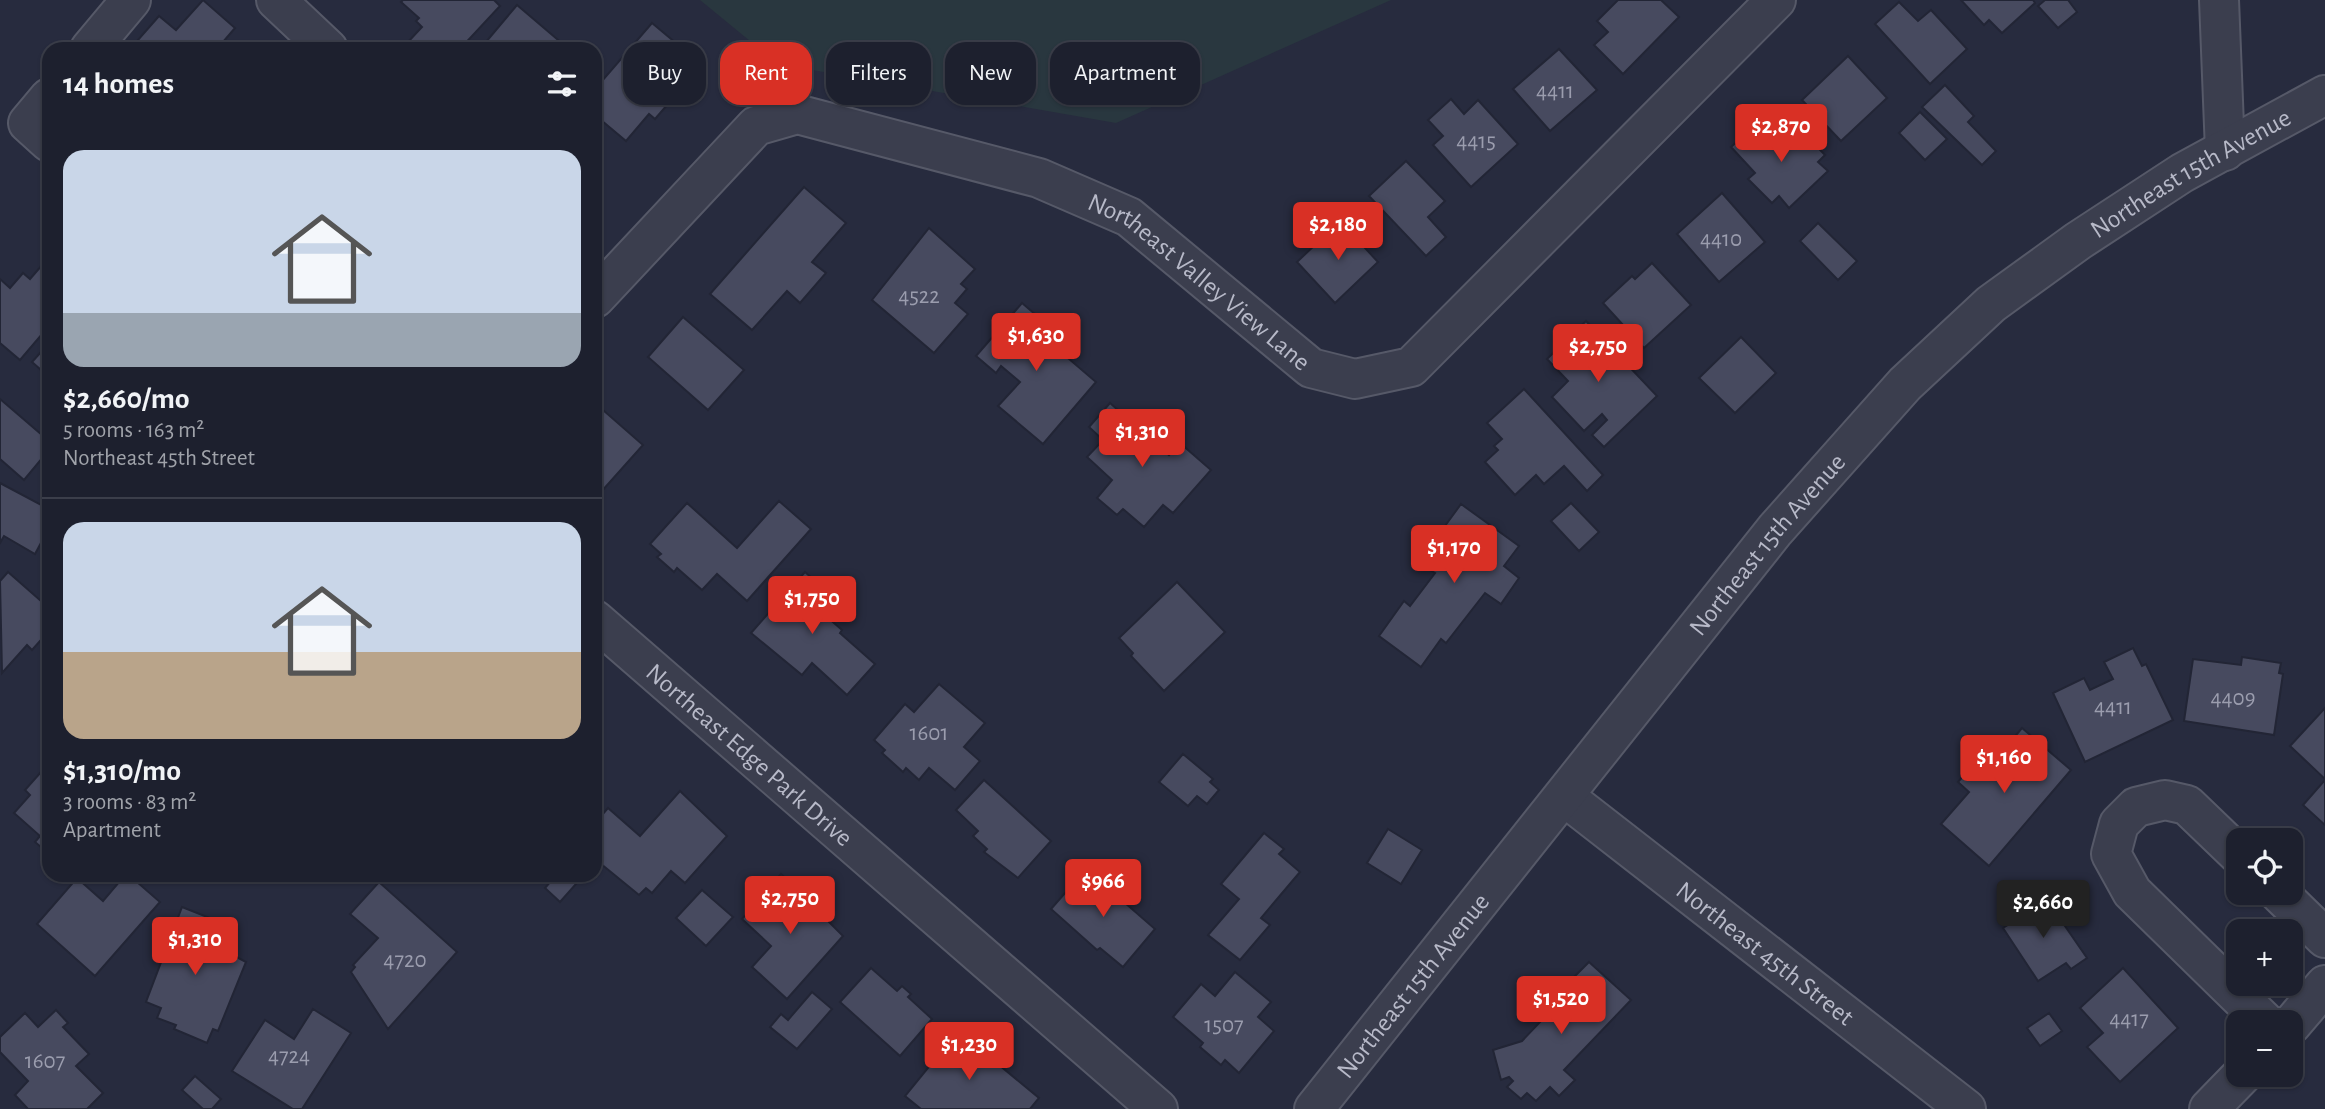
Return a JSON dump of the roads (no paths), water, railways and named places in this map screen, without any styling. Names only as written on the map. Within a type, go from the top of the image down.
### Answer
[{"type":"street","points":[[96,42],[131,0]]},
{"type":"street","points":[[276,0],[321,42]]},
{"type":"street","name":"Northeast Valley View Lane","points":[[602,290],[755,126],[797,114],[1039,178],[1129,217],[1311,368],[1355,379],[1411,367],[1776,0]]},
{"type":"street","points":[[2219,0],[2225,151]]},
{"type":"street","name":"Northeast 15th Avenue","points":[[1314,1109],[1775,530],[1905,384],[1991,304],[2078,241],[2182,173],[2325,95]]},
{"type":"street","name":"Northeast Edge Park Drive","points":[[602,626],[1158,1109]]},
{"type":"street","name":"Northeast 45th Street","points":[[1565,797],[1966,1109]]},
{"type":"street","points":[[2226,842],[2187,805],[2165,800],[2136,807],[2119,824],[2110,854],[2132,892],[2253,1010]]},
{"type":"street","points":[[2291,905],[2325,938]]},
{"type":"street","points":[[2303,1010],[2325,985]]},
{"type":"street","points":[[2209,1109],[2230,1087]]}]
